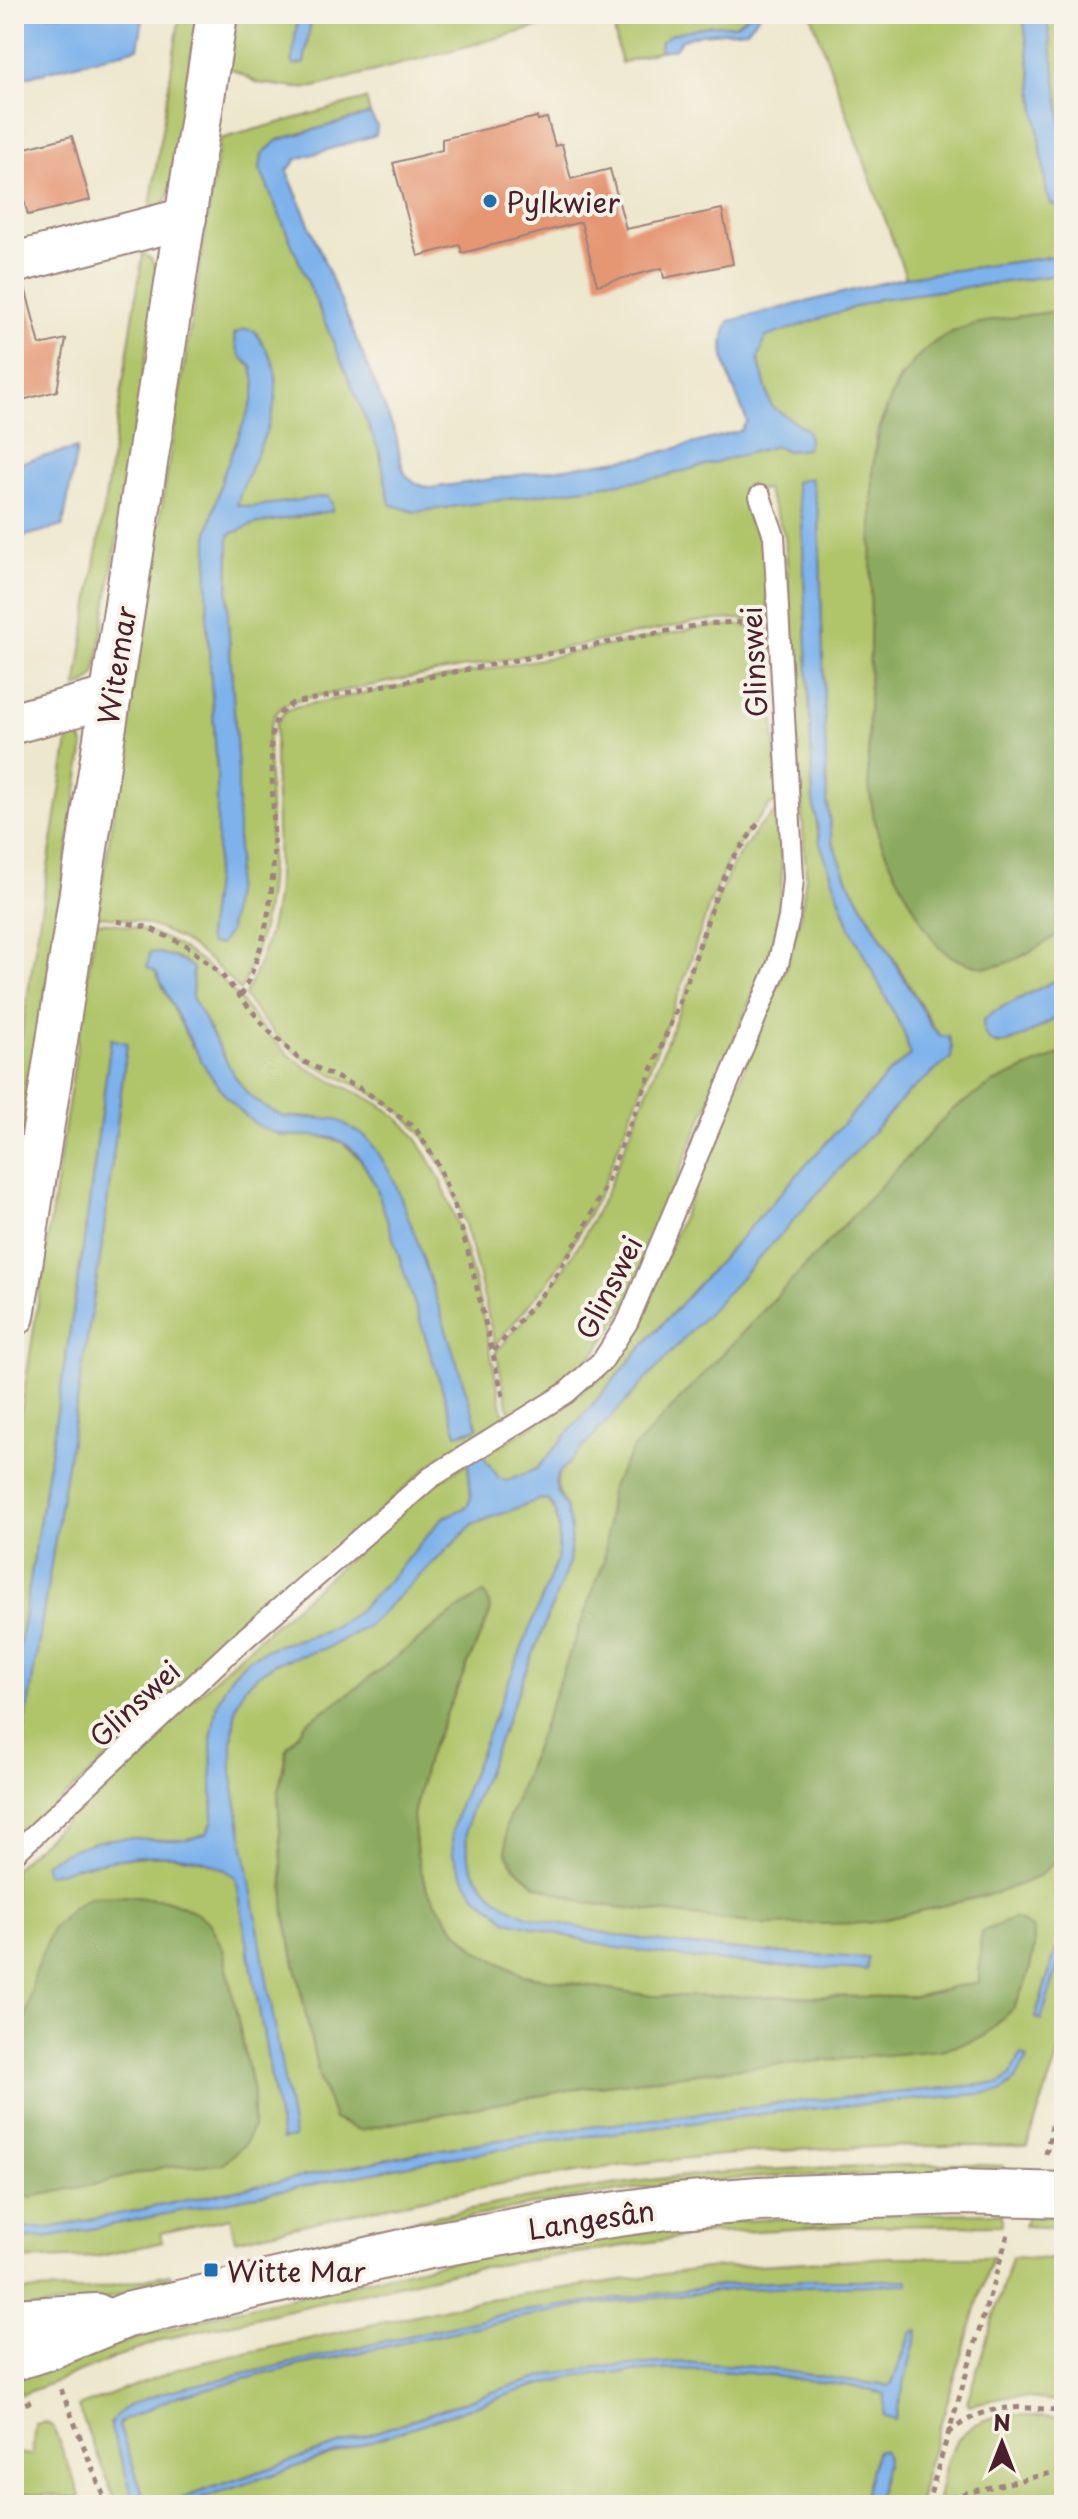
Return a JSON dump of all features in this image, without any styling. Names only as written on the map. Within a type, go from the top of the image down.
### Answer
[{"type":"street","name":"Witemar","points":[[14,1316],[27,1161],[77,917],[217,14]]},
{"type":"street","points":[[14,263],[186,218]]},
{"type":"street","points":[[14,723],[111,697]]},
{"type":"street","name":"Langesân","points":[[14,2358],[127,2315],[429,2246],[570,2221],[667,2207],[759,2199],[960,2192],[1053,2195]]},
{"type":"street","name":"Langesân","points":[[14,2321],[127,2315]]},
{"type":"lane","name":"Glinswei","points":[[14,1854],[235,1647],[430,1478],[566,1393],[603,1360],[628,1321],[778,964],[789,918],[793,878],[774,536],[760,496]]},
{"type":"path","points":[[241,996],[255,968],[273,896],[271,744],[273,722],[282,710],[293,703],[704,624],[736,622],[780,628]]},
{"type":"path","points":[[493,1351],[549,1286],[580,1237],[604,1189],[685,988],[714,901],[732,860],[772,808],[788,802]]},
{"type":"path","points":[[77,917],[147,927],[174,939],[203,958],[241,996],[268,1030],[300,1060],[365,1091],[416,1129],[438,1165],[456,1210],[510,1429]]},
{"type":"path","points":[[1053,2195],[1046,2158],[1064,2070]]},
{"type":"path","points":[[927,2503],[1008,2234],[993,2234]]},
{"type":"path","points":[[14,2408],[74,2384]]},
{"type":"path","points":[[61,2389],[107,2505]]},
{"type":"path","points":[[948,2433],[964,2421],[992,2409],[1024,2407],[1064,2411]]},
{"type":"path","points":[[927,2503],[1064,2470]]},
{"type":"path","points":[[14,2495],[18,2498],[89,2503]]},
{"type":"green space","points":[[180,14],[198,14],[168,198],[161,207],[149,213]]},
{"type":"green space","points":[[237,14],[298,14],[292,63],[300,65],[304,63],[312,14],[587,14],[315,87],[297,88],[258,83],[229,68]]},
{"type":"green space","points":[[611,14],[750,14],[735,25],[711,25],[661,42],[660,51],[621,63]]},
{"type":"green space","points":[[811,14],[1023,14],[1047,194],[1059,206],[1064,199],[1064,255],[906,277]]},
{"type":"green space","points":[[1046,14],[1064,14],[1064,157]]},
{"type":"green space","points":[[366,99],[370,114],[278,140],[262,154],[380,453],[390,504],[415,512],[662,477],[775,445],[787,451],[806,430],[771,406],[758,359],[765,337],[879,299],[1064,274],[1064,310],[973,325],[899,378],[877,432],[873,468],[868,768],[987,967],[1002,965],[1064,931],[1064,976],[991,1013],[983,1021],[996,1045],[1007,1043],[1064,1013],[1064,1052],[1047,1060],[611,1487],[604,1561],[506,1827],[536,1885],[586,1903],[767,1925],[1060,1857],[1064,1844],[1064,1924],[1035,2017],[1041,2019],[1064,1946],[1064,2036],[1027,2147],[909,2146],[791,2150],[615,2166],[395,2204],[235,2240],[230,2218],[161,2233],[163,2242],[96,2257],[14,2260],[14,2239],[51,2237],[419,2163],[542,2142],[785,2111],[1000,2092],[1016,2080],[1021,2055],[1011,2075],[1001,2083],[784,2103],[541,2133],[418,2153],[50,2228],[14,2229],[14,2187],[19,2193],[92,2185],[164,2167],[222,2164],[253,2092],[223,1949],[210,1924],[166,1900],[89,1897],[14,2078],[14,1869],[240,1655],[434,1484],[468,1463],[471,1497],[467,1507],[442,1518],[390,1579],[355,1614],[324,1632],[272,1647],[249,1658],[231,1676],[217,1703],[211,1739],[213,1820],[207,1833],[183,1841],[123,1838],[47,1874],[118,1859],[171,1856],[217,1866],[236,1878],[282,2139],[293,2138],[232,1776],[236,1706],[244,1688],[276,1663],[329,1647],[368,1626],[474,1524],[541,1499],[548,1500],[557,1521],[557,1560],[452,1831],[453,1854],[475,1894],[508,1921],[689,1958],[867,1970],[867,1958],[644,1940],[533,1918],[513,1909],[489,1890],[473,1868],[466,1843],[470,1813],[569,1563],[570,1531],[565,1506],[557,1488],[560,1472],[908,1093],[951,1057],[848,880],[832,840],[827,802],[819,517],[811,479],[795,483],[802,519],[813,801],[820,843],[850,927],[905,1035],[910,1055],[889,1073],[649,1339],[537,1469],[507,1481],[499,1478],[482,1455],[534,1426],[582,1392],[610,1364],[636,1328],[786,968],[800,919],[806,876],[785,536],[766,489],[750,491],[765,544],[769,623],[736,619],[703,621],[292,701],[280,709],[271,724],[268,744],[271,839],[267,901],[253,961],[240,991],[210,961],[177,937],[140,922],[97,916],[220,139]],"holes":[[[245,329],[255,331],[273,361],[263,437],[243,482],[237,505],[251,507],[328,496],[331,511],[254,524],[229,534],[228,621],[238,770],[238,859],[207,937],[217,857],[217,771],[207,621],[243,429],[255,390],[255,374],[235,341],[234,334]],[[461,1607],[490,1613],[427,1758],[413,1815],[417,1856],[427,1890],[454,1928],[479,1952],[522,1975],[652,1996],[915,1997],[979,1982],[981,1932],[1034,1948],[1028,1976],[1014,2008],[712,2071],[569,2090],[359,2130],[334,2119],[319,2077],[285,1915],[278,1793],[287,1748],[308,1721],[346,1696]]]},
{"type":"green space","points":[[143,253],[154,264],[158,279],[96,671],[91,680],[76,688]]},
{"type":"green space","points":[[1064,310],[1064,931],[1016,959],[986,967],[968,964],[951,956],[934,941],[896,873],[873,814],[868,768],[873,468],[882,422],[890,400],[913,362],[929,346],[972,325]]},
{"type":"green space","points":[[736,625],[769,630],[778,802],[770,805],[729,859],[602,1188],[578,1235],[546,1285],[495,1345],[462,1216],[435,1154],[417,1128],[383,1100],[295,1052],[271,1030],[244,996],[264,948],[276,896],[276,724],[284,712],[294,707],[704,627]]},
{"type":"green space","points":[[70,728],[79,735],[84,745],[24,1132],[14,1143],[14,1081]]},
{"type":"green space","points":[[779,809],[782,875],[779,918],[767,960],[621,1315],[595,1353],[562,1384],[511,1419],[496,1352],[551,1288],[583,1238],[607,1191],[688,988],[716,902],[734,862],[758,828]]},
{"type":"green space","points":[[96,922],[137,928],[174,943],[206,966],[293,1058],[382,1106],[416,1139],[436,1172],[467,1256],[505,1421],[470,1439],[426,1469],[14,1843],[14,1795],[101,1252],[127,1044],[111,1039],[83,1249],[14,1681],[14,1459]],"holes":[[[150,952],[178,959],[193,968],[192,997],[235,1077],[248,1094],[284,1117],[319,1117],[393,1178],[418,1243],[477,1428],[466,1433],[376,1186],[361,1160],[342,1142],[319,1136],[281,1136],[255,1123],[191,1045],[156,972]]]},
{"type":"green space","points":[[1064,1052],[1064,1844],[1060,1857],[1038,1877],[1000,1892],[870,1923],[767,1925],[586,1903],[535,1885],[514,1866],[506,1852],[506,1826],[604,1561],[611,1487],[633,1449],[952,1110],[993,1083]]},
{"type":"green space","points":[[484,1593],[490,1613],[427,1758],[413,1815],[417,1856],[427,1890],[454,1928],[479,1952],[522,1975],[652,1996],[914,1997],[979,1982],[981,1932],[1015,1918],[1034,1930],[1034,1948],[1028,1976],[1014,2008],[983,2037],[941,2050],[712,2071],[569,2090],[359,2130],[334,2119],[319,2077],[285,1915],[278,1793],[287,1748],[308,1721]]},
{"type":"green space","points":[[125,1896],[166,1900],[196,1912],[210,1924],[223,1949],[253,2092],[253,2127],[244,2145],[222,2164],[164,2167],[31,2197],[19,2193],[14,2187],[14,2078],[35,1972],[52,1929],[72,1908],[89,1897]]},
{"type":"green space","points":[[1003,2166],[1004,2173],[804,2176],[684,2183],[518,2208],[244,2267],[239,2259],[461,2211],[630,2183],[822,2167]]},
{"type":"green space","points":[[1002,2213],[1002,2225],[845,2226],[705,2234],[463,2270],[164,2339],[21,2395],[16,2374],[223,2313],[463,2258],[705,2223],[846,2215]]},
{"type":"green space","points":[[1027,2215],[1064,2217],[1064,2228],[1024,2226]]},
{"type":"green space","points":[[890,2257],[992,2257],[925,2474],[919,2505],[876,2505],[887,2459],[875,2453],[862,2505],[183,2505],[528,2388],[581,2375],[677,2369],[749,2373],[845,2385],[886,2394],[884,2417],[908,2340],[892,2383],[888,2386],[755,2367],[681,2362],[597,2367],[554,2374],[162,2505],[147,2505],[119,2426],[125,2417],[177,2396],[301,2365],[517,2318],[590,2305],[737,2289],[813,2284],[904,2284],[907,2280],[809,2280],[725,2285],[508,2313],[165,2392],[110,2423],[138,2505],[117,2505],[78,2407],[183,2367],[482,2300],[706,2268]]},
{"type":"green space","points":[[1012,2257],[1064,2260],[1064,2402],[1012,2396],[969,2405],[967,2402]]},
{"type":"green space","points":[[170,2274],[173,2284],[94,2301],[14,2310],[14,2291],[91,2290]]},
{"type":"green space","points":[[1006,2414],[1064,2419],[1064,2505],[937,2505],[954,2445],[973,2426]]},
{"type":"green space","points":[[44,2422],[53,2426],[81,2498],[24,2493],[14,2484],[14,2453],[32,2455],[35,2424]]},
{"type":"water","points":[[14,14],[144,14],[138,48],[14,80]]},
{"type":"water","points":[[298,14],[312,14],[304,63],[295,65],[292,63]]},
{"type":"water","points":[[750,14],[760,14],[747,30],[701,34],[681,40],[675,49],[660,51],[661,42],[671,34],[711,25],[735,25]]},
{"type":"water","points":[[1023,14],[1046,14],[1063,145],[1063,193],[1059,206],[1052,205],[1047,194]]},
{"type":"water","points":[[370,114],[377,126],[376,135],[297,159],[287,171],[396,435],[403,470],[412,481],[431,488],[647,456],[740,431],[747,421],[724,359],[723,346],[729,321],[906,277],[1064,255],[1064,274],[879,299],[766,337],[758,359],[771,406],[807,430],[807,449],[787,451],[775,446],[662,477],[415,512],[390,504],[380,453],[260,169],[262,154],[278,140]]},
{"type":"water","points":[[245,329],[255,331],[267,351],[276,381],[271,417],[237,505],[251,507],[328,496],[332,511],[254,524],[229,535],[228,621],[238,770],[238,859],[229,931],[220,945],[210,944],[207,937],[217,857],[217,771],[207,621],[208,532],[223,475],[253,399],[255,383],[252,367],[241,357],[234,334]]},
{"type":"water","points":[[77,448],[63,526],[14,539],[14,464]]},
{"type":"water","points":[[811,478],[819,517],[827,802],[832,840],[848,880],[931,1026],[941,1036],[949,1037],[951,1058],[908,1093],[560,1472],[555,1481],[571,1529],[569,1563],[470,1813],[466,1843],[473,1868],[489,1890],[513,1909],[534,1918],[644,1940],[868,1958],[867,1970],[778,1966],[611,1947],[508,1921],[475,1894],[453,1854],[452,1831],[557,1560],[557,1521],[548,1500],[541,1499],[473,1524],[368,1626],[329,1647],[276,1663],[244,1688],[236,1706],[232,1776],[294,2138],[282,2140],[236,1878],[217,1866],[171,1856],[118,1859],[47,1875],[44,1863],[94,1842],[127,1838],[177,1840],[207,1833],[213,1820],[211,1740],[217,1703],[231,1676],[249,1658],[272,1647],[324,1632],[355,1614],[390,1579],[442,1518],[467,1507],[471,1497],[468,1463],[482,1455],[499,1478],[507,1481],[537,1469],[649,1339],[889,1073],[910,1055],[905,1035],[850,927],[820,843],[813,801],[802,519],[795,482]]},
{"type":"water","points":[[150,952],[173,957],[193,968],[192,997],[235,1077],[248,1094],[284,1117],[336,1119],[365,1136],[376,1149],[393,1178],[418,1243],[478,1428],[457,1434],[376,1186],[360,1158],[342,1142],[331,1138],[269,1131],[238,1109],[197,1054],[156,972],[147,967]]},
{"type":"water","points":[[1064,976],[1064,1013],[1015,1040],[992,1042],[986,1035],[983,1021],[991,1013]]},
{"type":"water","points":[[111,1039],[127,1043],[101,1252],[14,1795],[14,1681],[83,1249]]},
{"type":"water","points":[[1064,1924],[1064,1946],[1041,2020],[1035,2018]]},
{"type":"water","points":[[1021,2054],[1027,2058],[1016,2080],[1001,2092],[785,2111],[542,2142],[419,2163],[51,2237],[14,2239],[14,2229],[50,2228],[418,2153],[541,2133],[784,2103],[1000,2083],[1011,2075]]},
{"type":"water","points":[[809,2280],[908,2280],[909,2284],[737,2289],[590,2305],[301,2365],[177,2396],[120,2422],[147,2505],[135,2502],[111,2429],[117,2414],[123,2409],[165,2392],[508,2313],[725,2285]]},
{"type":"water","points":[[918,2331],[895,2420],[884,2417],[885,2394],[845,2385],[749,2373],[677,2369],[581,2375],[528,2388],[183,2505],[162,2505],[554,2374],[597,2367],[681,2362],[755,2367],[888,2386],[892,2383],[912,2332]]},
{"type":"water","points":[[885,2451],[887,2460],[876,2505],[862,2505],[875,2453]]},
{"type":"building","name":"Pylkwier","points":[[537,117],[538,120],[547,118],[555,146],[562,144],[571,179],[610,169],[626,229],[722,209],[733,264],[664,278],[662,268],[597,285],[581,222],[462,253],[460,245],[418,256],[393,163],[442,150],[442,139]]},
{"type":"building","points":[[72,136],[90,200],[28,215],[14,165],[14,151]]},
{"type":"building","points":[[25,287],[40,345],[66,339],[57,391],[14,402],[14,288]]},
{"type":"place","name":"Pylkwier","points":[[490,201]]},
{"type":"place","name":"Witte Mar","points":[[211,2270]]}]
